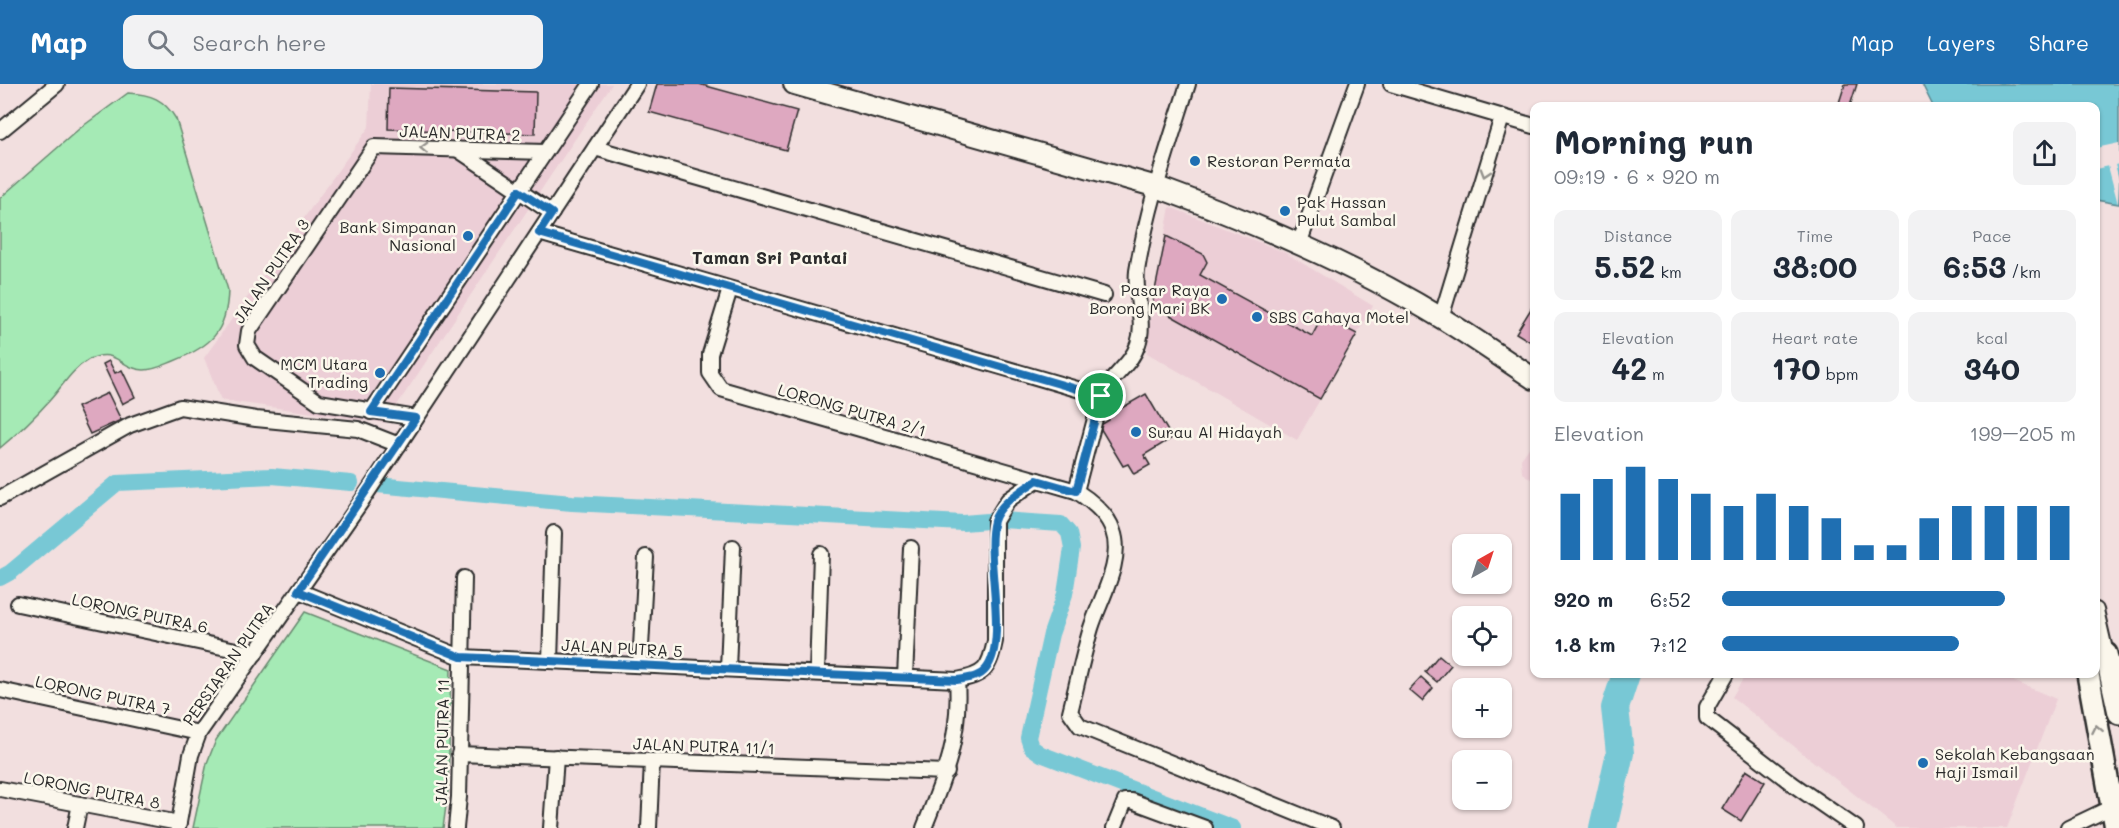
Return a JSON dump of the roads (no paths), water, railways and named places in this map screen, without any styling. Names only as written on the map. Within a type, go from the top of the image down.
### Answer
[{"type":"main road","points":[[794,84],[1157,187],[1299,244],[1441,318],[1530,376]]},
{"type":"main road","points":[[2107,654],[2117,688],[2119,713]]},
{"type":"main road","points":[[2089,678],[2116,828]]},
{"type":"main road","points":[[2096,678],[2117,688]]},
{"type":"street","points":[[0,130],[57,84]]},
{"type":"street","points":[[371,412],[591,84]]},
{"type":"street","name":"PERSIARAN PUTRA","points":[[178,825],[191,754],[200,733],[399,445],[637,84]]},
{"type":"street","points":[[1188,84],[1157,187],[1136,278],[1141,336],[1131,360],[1105,387],[1101,396],[1076,491],[1088,498],[1110,523],[1114,532],[1114,546],[1113,566],[1091,628],[1070,712],[1074,721],[1080,726],[1324,827]]},
{"type":"street","points":[[1299,244],[1357,84]]},
{"type":"street","points":[[1390,84],[1530,125]]},
{"type":"street","points":[[1441,318],[1502,117]]},
{"type":"street","name":"JALAN PUTRA 2","points":[[375,147],[545,152]]},
{"type":"street","name":"JALAN PUTRA 3","points":[[375,147],[246,337],[247,345],[255,358],[310,397],[331,406],[416,418]]},
{"type":"street","points":[[595,148],[1104,295]]},
{"type":"street","points":[[457,149],[552,213]]},
{"type":"street","points":[[539,233],[1101,396]]},
{"type":"street","name":"LORONG PUTRA 2/1","points":[[730,289],[710,354],[710,373],[722,389],[1076,491]]},
{"type":"street","points":[[0,498],[130,425],[180,407],[256,419],[358,429],[399,445]]},
{"type":"street","points":[[924,828],[947,772],[957,722],[957,680],[977,676],[986,669],[992,659],[995,641],[994,521],[1008,501],[1037,480]]},
{"type":"street","points":[[550,661],[555,533]]},
{"type":"street","points":[[729,669],[733,547]]},
{"type":"street","points":[[905,677],[911,548]]},
{"type":"street","points":[[817,673],[821,554]]},
{"type":"street","points":[[640,665],[646,557]]},
{"type":"street","name":"JALAN PUTRA 11","points":[[456,828],[464,578]]},
{"type":"street","name":"JALAN PUTRA 5","points":[[298,591],[461,657],[957,680]]},
{"type":"street","name":"LORONG PUTRA 6","points":[[18,604],[255,654]]},
{"type":"street","points":[[2100,626],[2107,654]]},
{"type":"street","points":[[1724,678],[1707,707],[1707,718],[1794,785],[1856,828]]},
{"type":"street","name":"LORONG PUTRA 7","points":[[0,690],[200,733]]},
{"type":"street","name":"JALAN PUTRA 11/1","points":[[459,754],[947,772]]},
{"type":"street","points":[[551,828],[556,757]]},
{"type":"street","points":[[649,828],[652,761]]},
{"type":"street","name":"LORONG PUTRA 8","points":[[0,789],[178,825]]},
{"type":"street","points":[[1114,828],[1125,801],[1132,801],[1205,828]]},
{"type":"street","points":[[75,828],[80,804]]},
{"type":"street","points":[[2068,828],[2112,807]]},
{"type":"water","points":[[1922,84],[2119,84],[2119,204],[2100,201],[2100,102],[1931,102]]},
{"type":"waterway","points":[[0,578],[11,572],[117,483],[272,476],[351,483]]},
{"type":"waterway","points":[[377,485],[572,503],[963,523],[988,521]]},
{"type":"waterway","points":[[1002,520],[1061,524],[1069,533],[1072,548],[1065,594],[1051,634],[1028,738],[1031,747],[1041,754],[1233,828]]},
{"type":"waterway","points":[[1603,828],[1620,753],[1615,708],[1625,678]]},
{"type":"place","name":"Restoran Permata","points":[[1195,161]]},
{"type":"place","name":"Pak Hassan Pulut Sambal","points":[[1285,211]]},
{"type":"place","name":"Bank Simpanan Nasional","points":[[468,236]]},
{"type":"place","name":"Pasar Raya Borong Mari BK","points":[[1222,299]]},
{"type":"place","name":"SBS Cahaya Motel","points":[[1257,317]]},
{"type":"place","name":"MCM Utara Trading","points":[[380,373]]},
{"type":"place","name":"Surau Al Hidayah","points":[[1136,432]]},
{"type":"place","name":"Sekolah Kebangsaan Haji Ismail","points":[[1923,763]]},
{"type":"district","name":"Taman Sri Pantai","points":[[770,258]]}]
